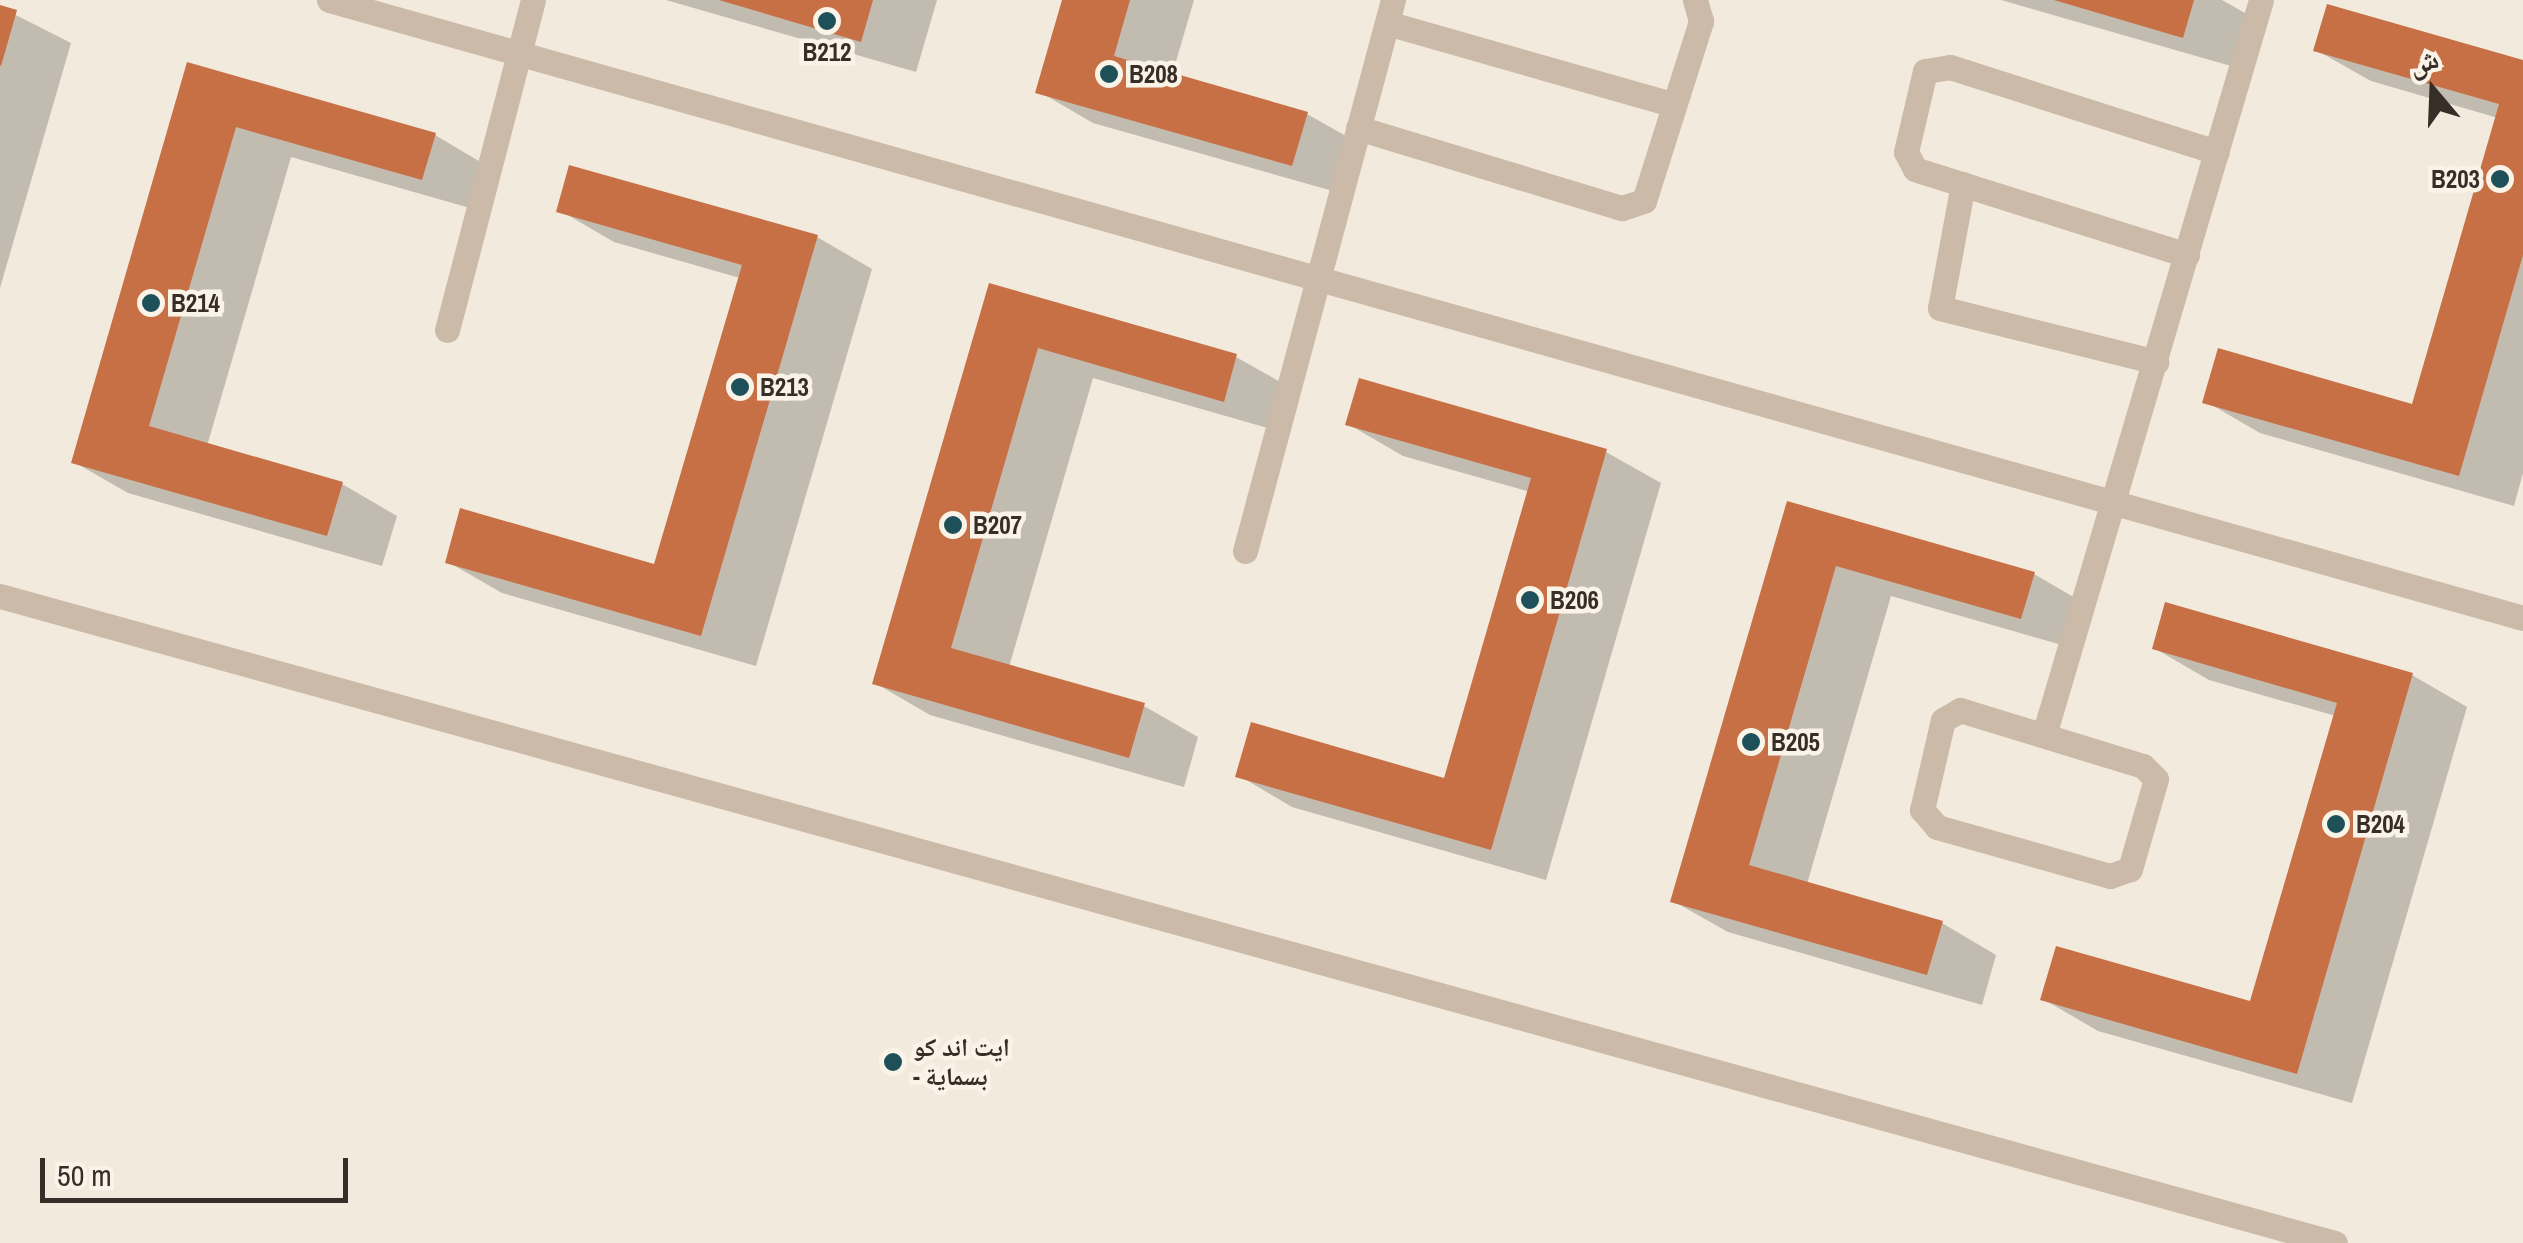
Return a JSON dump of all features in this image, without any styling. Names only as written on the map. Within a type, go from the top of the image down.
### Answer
[{"type":"street","points":[[329,0],[2523,618]]},
{"type":"street","points":[[447,330],[533,0]]},
{"type":"street","points":[[1358,128],[1622,208],[1644,202],[1700,21],[1695,0]]},
{"type":"street","points":[[2044,735],[2261,0]]},
{"type":"street","points":[[1245,551],[1390,11],[1674,105]]},
{"type":"street","points":[[2187,254],[1916,169],[1906,152],[1925,71],[1950,68],[2217,152]]},
{"type":"street","points":[[1963,184],[1940,308],[2156,362]]},
{"type":"street","points":[[0,596],[2335,1243]]},
{"type":"street","points":[[1960,710],[2044,735],[2143,766],[2156,778],[2130,869],[2110,876],[2052,860],[1938,826],[1922,810],[1943,720],[1960,710]]},
{"type":"building","name":"B212","points":[[719,0],[873,0],[861,42]]},
{"type":"building","name":"B208","points":[[1062,0],[1130,0],[1114,56],[1308,112],[1292,166],[1035,93]]},
{"type":"building","points":[[2054,0],[2194,0],[2183,38]]},
{"type":"building","name":"B203","points":[[2327,4],[2523,60],[2523,255],[2459,476],[2202,403],[2218,348],[2412,404],[2499,104],[2313,51]]},
{"type":"building","points":[[0,5],[17,10],[1,66],[0,65]]},
{"type":"building","name":"B214","points":[[187,62],[436,133],[422,180],[236,127],[149,426],[343,482],[327,536],[71,463]]},
{"type":"building","name":"B213","points":[[569,165],[818,235],[701,636],[445,563],[460,508],[654,564],[742,265],[556,212]]},
{"type":"building","name":"B207","points":[[989,283],[1237,354],[1224,402],[1038,348],[951,648],[1145,703],[1129,758],[872,684]]},
{"type":"building","name":"B206","points":[[1359,378],[1607,449],[1491,850],[1235,777],[1251,722],[1444,778],[1531,478],[1345,425]]},
{"type":"building","name":"B205","points":[[1787,501],[2035,572],[2021,619],[1836,566],[1749,865],[1943,921],[1927,975],[1670,902]]},
{"type":"building","name":"B204","points":[[2165,602],[2413,673],[2297,1074],[2040,1000],[2056,946],[2250,1001],[2337,703],[2152,649]]},
{"type":"place","name":"B212","points":[[827,21]]},
{"type":"place","name":"B208","points":[[1109,74]]},
{"type":"place","name":"B203","points":[[2500,179]]},
{"type":"place","name":"B214","points":[[151,303]]},
{"type":"place","name":"B213","points":[[740,387]]},
{"type":"place","name":"B207","points":[[953,525]]},
{"type":"place","name":"B206","points":[[1530,600]]},
{"type":"place","name":"B205","points":[[1751,742]]},
{"type":"place","name":"B204","points":[[2336,824]]},
{"type":"place","name":"ايت اند كو - بسماية","points":[[893,1062]]}]
